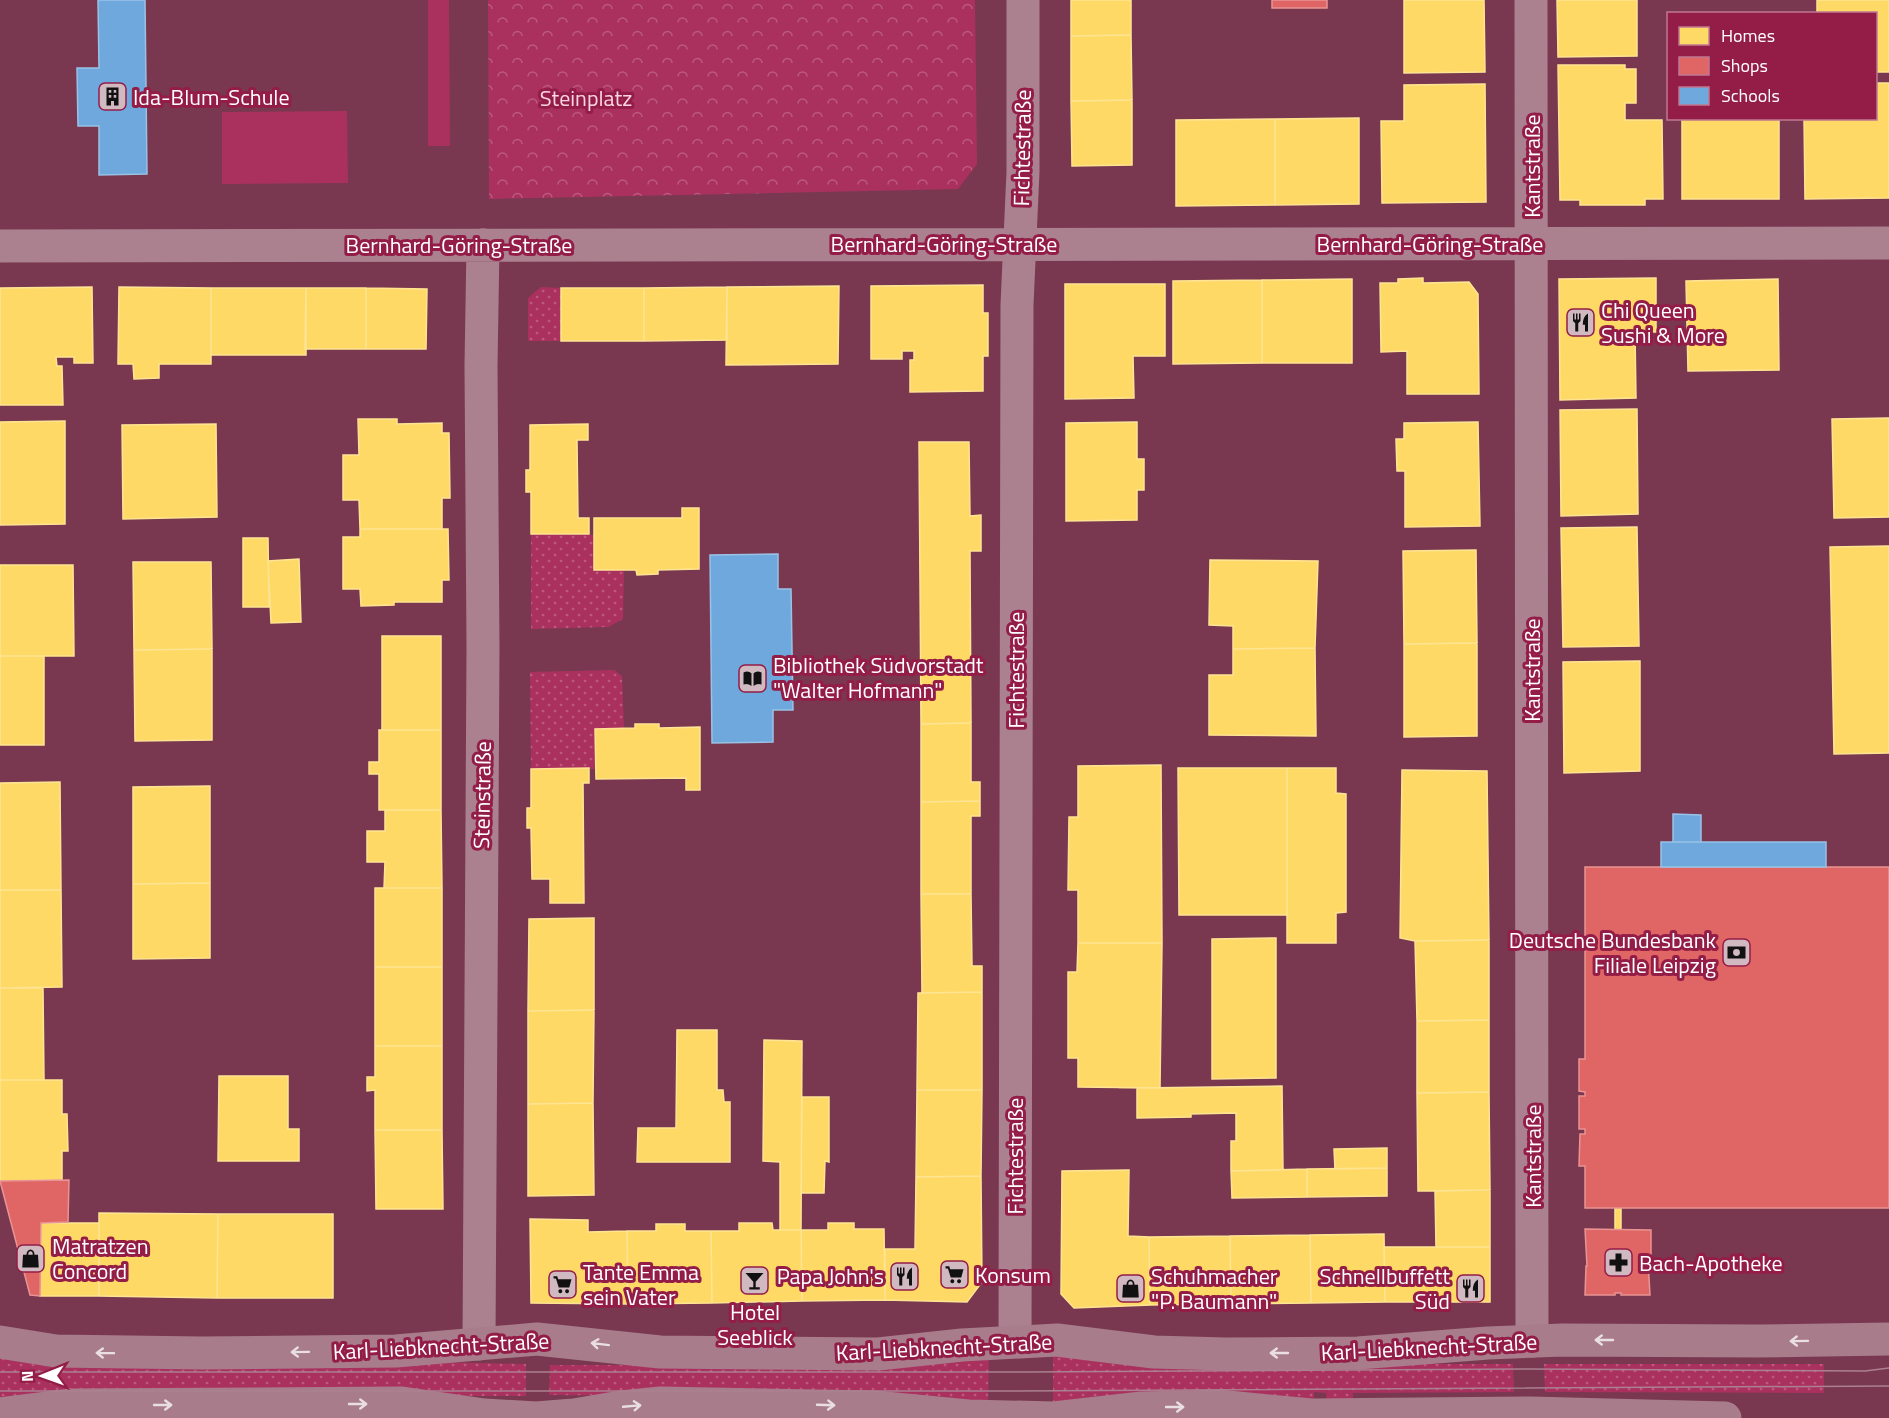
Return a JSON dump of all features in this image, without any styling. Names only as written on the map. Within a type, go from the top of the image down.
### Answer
[{"type":"main road","name":"Karl-Liebknecht-Straße","points":[[0,1342],[56,1351],[105,1353],[396,1351],[537,1339],[660,1352],[878,1354],[1015,1341],[1077,1342],[1154,1352],[1225,1354],[1358,1353],[1532,1341],[1889,1339]]},
{"type":"main road","points":[[0,1414],[70,1405],[402,1403],[484,1416],[529,1418],[574,1415],[661,1403],[874,1407],[968,1416],[1013,1417],[1067,1417],[1142,1408],[1218,1406],[1311,1416],[1725,1418]]},
{"type":"street","name":"Fichtestraße","points":[[1015,1341],[1017,338],[1023,172],[1023,0]]},
{"type":"street","name":"Kantstraße","points":[[1531,0],[1533,244],[1532,1341]]},
{"type":"street","name":"Bernhard-Göring-Straße","points":[[0,246],[1889,243]]},
{"type":"street","name":"Steinstraße","points":[[479,1344],[483,245]]},
{"type":"green space","points":[[428,0],[449,0],[450,146],[428,146]]},
{"type":"green space","name":"Steinplatz","points":[[488,0],[975,0],[977,164],[958,189],[489,199]]},
{"type":"green space","points":[[347,111],[348,183],[222,184],[222,112]]},
{"type":"green space","points":[[541,287],[561,288],[561,341],[528,341],[528,298]]},
{"type":"green space","points":[[531,534],[594,535],[594,570],[624,570],[623,619],[608,627],[531,629]]},
{"type":"green space","points":[[614,670],[622,676],[624,728],[595,729],[595,769],[531,769],[530,672]]},
{"type":"green space","points":[[989,1349],[988,1409],[655,1396],[549,1395],[550,1365],[668,1365]]},
{"type":"green space","points":[[1053,1350],[1425,1364],[1513,1364],[1514,1392],[1353,1393],[1353,1403],[1327,1401],[1326,1393],[1314,1392],[1314,1401],[1053,1408]]},
{"type":"green space","points":[[0,1352],[526,1364],[526,1396],[70,1397],[0,1406]]},
{"type":"green space","points":[[1544,1364],[1824,1364],[1824,1393],[1545,1392]]},
{"type":"building: Homes","points":[[1071,0],[1131,0],[1131,35],[1071,36]]},
{"type":"building: Homes","points":[[1404,0],[1484,0],[1485,72],[1404,73]]},
{"type":"building: Homes","points":[[1557,0],[1637,0],[1637,56],[1558,57]]},
{"type":"building: Homes","points":[[1817,0],[1889,0],[1889,72],[1877,72],[1877,12],[1817,12]]},
{"type":"building: Homes","points":[[1131,35],[1132,100],[1071,101],[1071,36]]},
{"type":"building: Homes","points":[[1558,65],[1625,65],[1625,69],[1636,69],[1636,103],[1625,103],[1625,120],[1662,120],[1663,199],[1645,199],[1645,205],[1580,205],[1580,200],[1560,200]]},
{"type":"building: Homes","points":[[1877,83],[1889,83],[1889,198],[1805,199],[1804,120],[1877,120]]},
{"type":"building: Homes","points":[[1485,84],[1486,202],[1382,203],[1381,121],[1404,121],[1404,85]]},
{"type":"building: Homes","points":[[1132,100],[1132,165],[1072,166],[1071,101]]},
{"type":"building: Homes","points":[[1359,118],[1359,204],[1275,205],[1275,119]]},
{"type":"building: Homes","points":[[1275,119],[1275,205],[1176,206],[1176,120]]},
{"type":"building: Homes","points":[[1682,120],[1779,120],[1779,199],[1682,199]]},
{"type":"building: Homes","points":[[1423,278],[1423,283],[1469,282],[1478,294],[1479,394],[1407,394],[1407,351],[1381,352],[1380,283],[1398,283],[1398,279]]},
{"type":"building: Homes","points":[[1656,278],[1656,332],[1635,332],[1636,398],[1560,400],[1559,279]]},
{"type":"building: Homes","points":[[1352,279],[1352,363],[1262,363],[1262,280]]},
{"type":"building: Homes","points":[[1778,279],[1779,370],[1688,371],[1686,281]]},
{"type":"building: Homes","points":[[1262,280],[1262,363],[1173,364],[1173,281]]},
{"type":"building: Homes","points":[[1065,284],[1165,284],[1165,356],[1133,356],[1134,398],[1065,399]]},
{"type":"building: Homes","points":[[983,285],[983,313],[988,313],[988,356],[983,356],[983,391],[910,392],[910,360],[914,360],[914,351],[902,351],[902,359],[871,359],[871,286]]},
{"type":"building: Homes","points":[[839,286],[838,364],[726,365],[727,287]]},
{"type":"building: Homes","points":[[92,287],[93,363],[74,363],[74,357],[56,357],[57,366],[62,366],[63,405],[0,405],[0,288]]},
{"type":"building: Homes","points":[[119,287],[211,288],[211,364],[159,364],[159,378],[134,379],[133,364],[118,364]]},
{"type":"building: Homes","points":[[727,287],[727,340],[644,341],[644,288]]},
{"type":"building: Homes","points":[[211,288],[306,288],[306,355],[211,355]]},
{"type":"building: Homes","points":[[306,288],[366,288],[366,349],[305,349]]},
{"type":"building: Homes","points":[[366,288],[427,289],[426,349],[366,349]]},
{"type":"building: Homes","points":[[561,288],[644,288],[644,341],[561,341]]},
{"type":"building: Homes","points":[[1637,409],[1638,514],[1561,516],[1560,410]]},
{"type":"building: Homes","points":[[1889,418],[1889,517],[1834,518],[1832,419]]},
{"type":"building: Homes","points":[[358,419],[397,419],[397,424],[442,423],[442,433],[449,433],[450,498],[442,498],[442,529],[360,529],[359,500],[343,500],[343,455],[359,455]]},
{"type":"building: Homes","points":[[65,421],[65,524],[0,525],[0,422]]},
{"type":"building: Homes","points":[[1137,422],[1137,459],[1144,459],[1144,490],[1137,490],[1137,520],[1066,521],[1066,423]]},
{"type":"building: Homes","points":[[1478,422],[1480,526],[1405,527],[1405,471],[1397,471],[1396,439],[1404,439],[1404,423]]},
{"type":"building: Homes","points":[[216,424],[217,517],[123,519],[122,425]]},
{"type":"building: Homes","points":[[588,424],[588,440],[577,440],[578,518],[589,518],[589,534],[531,534],[531,492],[526,492],[526,470],[530,470],[530,425]]},
{"type":"building: Homes","points":[[919,442],[969,442],[970,516],[981,515],[981,551],[970,551],[971,723],[921,724]]},
{"type":"building: Homes","points":[[682,508],[699,508],[699,569],[658,570],[658,574],[637,575],[636,570],[594,570],[594,518],[682,518]]},
{"type":"building: Homes","points":[[1637,527],[1639,646],[1563,647],[1561,528]]},
{"type":"building: Homes","points":[[360,529],[448,529],[449,580],[442,580],[442,602],[394,602],[394,605],[361,606],[360,589],[343,589],[343,537],[360,537]]},
{"type":"building: Homes","points":[[243,538],[268,538],[269,607],[243,607]]},
{"type":"building: Homes","points":[[1889,546],[1889,753],[1834,754],[1830,547]]},
{"type":"building: Homes","points":[[1476,550],[1477,643],[1404,644],[1403,551]]},
{"type":"building: Homes","points":[[299,559],[301,622],[271,623],[268,561]]},
{"type":"building: Homes","points":[[1210,560],[1318,561],[1315,648],[1233,649],[1233,626],[1209,625]]},
{"type":"building: Homes","points":[[133,562],[211,562],[212,649],[134,650]]},
{"type":"building: Homes","points":[[0,565],[73,565],[74,656],[0,656]]},
{"type":"building: Homes","points":[[382,636],[441,636],[441,730],[382,730]]},
{"type":"building: Homes","points":[[1477,643],[1477,736],[1404,737],[1404,644]]},
{"type":"building: Homes","points":[[1315,648],[1316,736],[1209,735],[1209,675],[1233,675],[1233,649]]},
{"type":"building: Homes","points":[[212,649],[212,740],[135,741],[134,650]]},
{"type":"building: Homes","points":[[0,656],[44,656],[44,745],[0,745]]},
{"type":"building: Homes","points":[[1640,661],[1640,771],[1564,773],[1563,662]]},
{"type":"building: Homes","points":[[971,723],[971,782],[980,782],[980,801],[921,802],[921,724]]},
{"type":"building: Homes","points":[[635,724],[659,724],[659,728],[700,727],[700,790],[686,790],[686,778],[596,779],[595,729],[635,728]]},
{"type":"building: Homes","points":[[379,730],[441,730],[441,810],[379,810],[379,774],[369,774],[369,762],[379,762]]},
{"type":"building: Homes","points":[[1161,765],[1162,943],[1078,943],[1078,890],[1068,890],[1069,817],[1078,817],[1078,766]]},
{"type":"building: Homes","points":[[589,768],[589,783],[583,783],[584,903],[550,903],[550,879],[532,879],[531,828],[527,828],[527,808],[531,808],[531,769]]},
{"type":"building: Homes","points":[[1178,768],[1287,768],[1287,915],[1179,915]]},
{"type":"building: Homes","points":[[1287,768],[1336,768],[1336,793],[1346,794],[1346,912],[1336,913],[1336,943],[1287,943]]},
{"type":"building: Homes","points":[[1402,770],[1487,771],[1489,940],[1415,941],[1400,938]]},
{"type":"building: Homes","points":[[60,782],[61,890],[0,890],[0,783]]},
{"type":"building: Homes","points":[[210,786],[210,883],[133,884],[133,787]]},
{"type":"building: Homes","points":[[980,801],[980,816],[971,816],[971,894],[921,894],[921,802]]},
{"type":"building: Homes","points":[[385,810],[441,810],[442,888],[384,888],[385,862],[367,862],[367,831],[385,831]]},
{"type":"building: Homes","points":[[210,883],[210,958],[133,959],[133,884]]},
{"type":"building: Homes","points":[[375,888],[442,888],[442,967],[375,967]]},
{"type":"building: Homes","points":[[0,890],[61,890],[62,987],[0,988]]},
{"type":"building: Homes","points":[[921,894],[971,894],[972,966],[982,966],[982,992],[922,993]]},
{"type":"building: Homes","points":[[594,918],[594,1010],[528,1011],[529,919]]},
{"type":"building: Homes","points":[[1276,938],[1276,1078],[1212,1079],[1212,939]]},
{"type":"building: Homes","points":[[1489,940],[1489,1020],[1417,1021],[1415,941]]},
{"type":"building: Homes","points":[[1078,943],[1162,943],[1160,1088],[1078,1087],[1078,1058],[1068,1058],[1068,972],[1077,972]]},
{"type":"building: Homes","points":[[375,967],[442,967],[442,1046],[375,1046]]},
{"type":"building: Homes","points":[[0,988],[43,988],[44,1080],[0,1080]]},
{"type":"building: Homes","points":[[982,992],[982,1090],[917,1090],[918,993]]},
{"type":"building: Homes","points":[[594,1010],[593,1103],[528,1104],[528,1011]]},
{"type":"building: Homes","points":[[1489,1020],[1489,1092],[1417,1093],[1417,1021]]},
{"type":"building: Homes","points":[[677,1030],[717,1030],[717,1090],[723,1090],[724,1102],[730,1102],[730,1162],[637,1162],[638,1128],[676,1128]]},
{"type":"building: Homes","points":[[764,1040],[802,1041],[801,1230],[780,1230],[780,1162],[763,1161]]},
{"type":"building: Homes","points":[[375,1046],[442,1046],[442,1130],[375,1130],[375,1090],[367,1091],[367,1077],[375,1077]]},
{"type":"building: Homes","points":[[219,1076],[288,1076],[288,1129],[299,1129],[299,1161],[218,1161]]},
{"type":"building: Homes","points":[[0,1080],[62,1080],[62,1114],[67,1114],[68,1151],[62,1151],[62,1180],[0,1181]]},
{"type":"building: Homes","points":[[1282,1086],[1283,1170],[1231,1171],[1231,1141],[1236,1141],[1236,1113],[1137,1118],[1137,1088]]},
{"type":"building: Homes","points":[[917,1090],[982,1090],[981,1176],[916,1177]]},
{"type":"building: Homes","points":[[1489,1092],[1490,1190],[1418,1191],[1417,1093]]},
{"type":"building: Homes","points":[[802,1097],[829,1097],[829,1162],[825,1161],[824,1193],[801,1193]]},
{"type":"building: Homes","points":[[593,1103],[594,1195],[528,1196],[528,1104]]},
{"type":"building: Homes","points":[[375,1130],[442,1130],[443,1209],[376,1209]]},
{"type":"building: Homes","points":[[1387,1148],[1387,1168],[1335,1169],[1334,1149]]},
{"type":"building: Homes","points":[[1387,1168],[1387,1196],[1307,1197],[1307,1169]]},
{"type":"building: Homes","points":[[1307,1169],[1307,1197],[1232,1198],[1231,1171]]},
{"type":"building: Homes","points":[[1129,1170],[1128,1236],[1149,1237],[1150,1305],[1074,1308],[1061,1294],[1062,1171]]},
{"type":"building: Homes","points":[[981,1176],[982,1282],[967,1302],[885,1300],[885,1249],[915,1249],[916,1177]]},
{"type":"building: Homes","points":[[1490,1190],[1490,1247],[1436,1247],[1435,1191]]},
{"type":"building: Homes","points":[[1615,1208],[1621,1208],[1621,1229],[1615,1230]]},
{"type":"building: Homes","points":[[99,1213],[218,1214],[217,1298],[99,1296]]},
{"type":"building: Homes","points":[[218,1214],[333,1214],[333,1298],[217,1298]]},
{"type":"building: Homes","points":[[530,1219],[588,1220],[588,1232],[627,1231],[628,1304],[531,1303]]},
{"type":"building: Homes","points":[[41,1223],[99,1223],[99,1296],[40,1296]]},
{"type":"building: Homes","points":[[739,1223],[772,1223],[773,1230],[801,1230],[802,1301],[712,1303],[711,1231],[739,1231]]},
{"type":"building: Homes","points":[[828,1223],[854,1223],[854,1229],[884,1229],[885,1300],[802,1301],[801,1230],[828,1230]]},
{"type":"building: Homes","points":[[656,1224],[685,1224],[685,1231],[711,1231],[712,1303],[628,1304],[627,1231],[656,1231]]},
{"type":"building: Homes","points":[[1384,1234],[1385,1302],[1311,1303],[1310,1235]]},
{"type":"building: Homes","points":[[1310,1235],[1311,1303],[1231,1304],[1230,1236]]},
{"type":"building: Homes","points":[[1230,1236],[1231,1304],[1150,1305],[1149,1237]]},
{"type":"building: Homes","points":[[1384,1247],[1490,1247],[1490,1302],[1385,1302]]},
{"type":"building: Shops","points":[[1272,0],[1327,0],[1327,8],[1272,8]]},
{"type":"building: Shops","name":"Deutsche Bundesbank Filiale Leipzig","points":[[1585,867],[1889,867],[1889,1208],[1585,1208],[1585,1166],[1579,1166],[1580,1134],[1585,1134],[1585,1129],[1579,1129],[1579,1096],[1585,1096],[1585,1092],[1579,1091],[1579,1059],[1585,1059]]},
{"type":"building: Shops","name":"Matratzen Concord","points":[[69,1180],[68,1222],[41,1223],[40,1296],[30,1295],[0,1181]]},
{"type":"building: Shops","name":"Bach-Apotheke","points":[[1585,1229],[1651,1230],[1651,1260],[1648,1260],[1650,1295],[1615,1293],[1615,1295],[1585,1295],[1587,1266]]},
{"type":"building: Schools","name":"Ida-Blum-Schule","points":[[98,0],[145,0],[147,174],[99,175],[99,126],[78,126],[77,68],[99,68]]},
{"type":"building: Schools","name":"Bibliothek Südvorstadt \"Walter Hofmann\"","points":[[778,554],[778,589],[791,589],[793,710],[773,710],[773,742],[712,743],[710,555]]},
{"type":"building: Schools","points":[[1673,814],[1701,815],[1701,842],[1673,842]]},
{"type":"building: Schools","points":[[1661,842],[1826,842],[1826,867],[1661,867]]},
{"type":"tram line","points":[[0,1372],[1030,1372],[1529,1369],[1865,1371],[1889,1368]]},
{"type":"tram line","points":[[0,1391],[1010,1391],[1889,1386]]},
{"type":"place","name":"Ida-Blum-Schule","points":[[112,97]]},
{"type":"place","name":"Chi Queen Sushi & More","points":[[1580,323]]},
{"type":"place","name":"Bibliothek Südvorstadt \"Walter Hofmann\"","points":[[752,678]]},
{"type":"place","name":"Deutsche Bundesbank Filiale Leipzig","points":[[1737,953]]},
{"type":"place","name":"Matratzen Concord","points":[[31,1259]]},
{"type":"place","name":"Bach-Apotheke","points":[[1618,1263]]},
{"type":"place","name":"Konsum","points":[[954,1275]]},
{"type":"place","name":"Papa John's","points":[[905,1276]]},
{"type":"place","name":"Hotel Seeblick","points":[[755,1280]]},
{"type":"place","name":"Tante Emma sein Vater","points":[[562,1285]]},
{"type":"place","name":"Schuhmacher \"P. Baumann\"","points":[[1130,1289]]},
{"type":"place","name":"Schnellbuffett Süd","points":[[1471,1289]]}]
